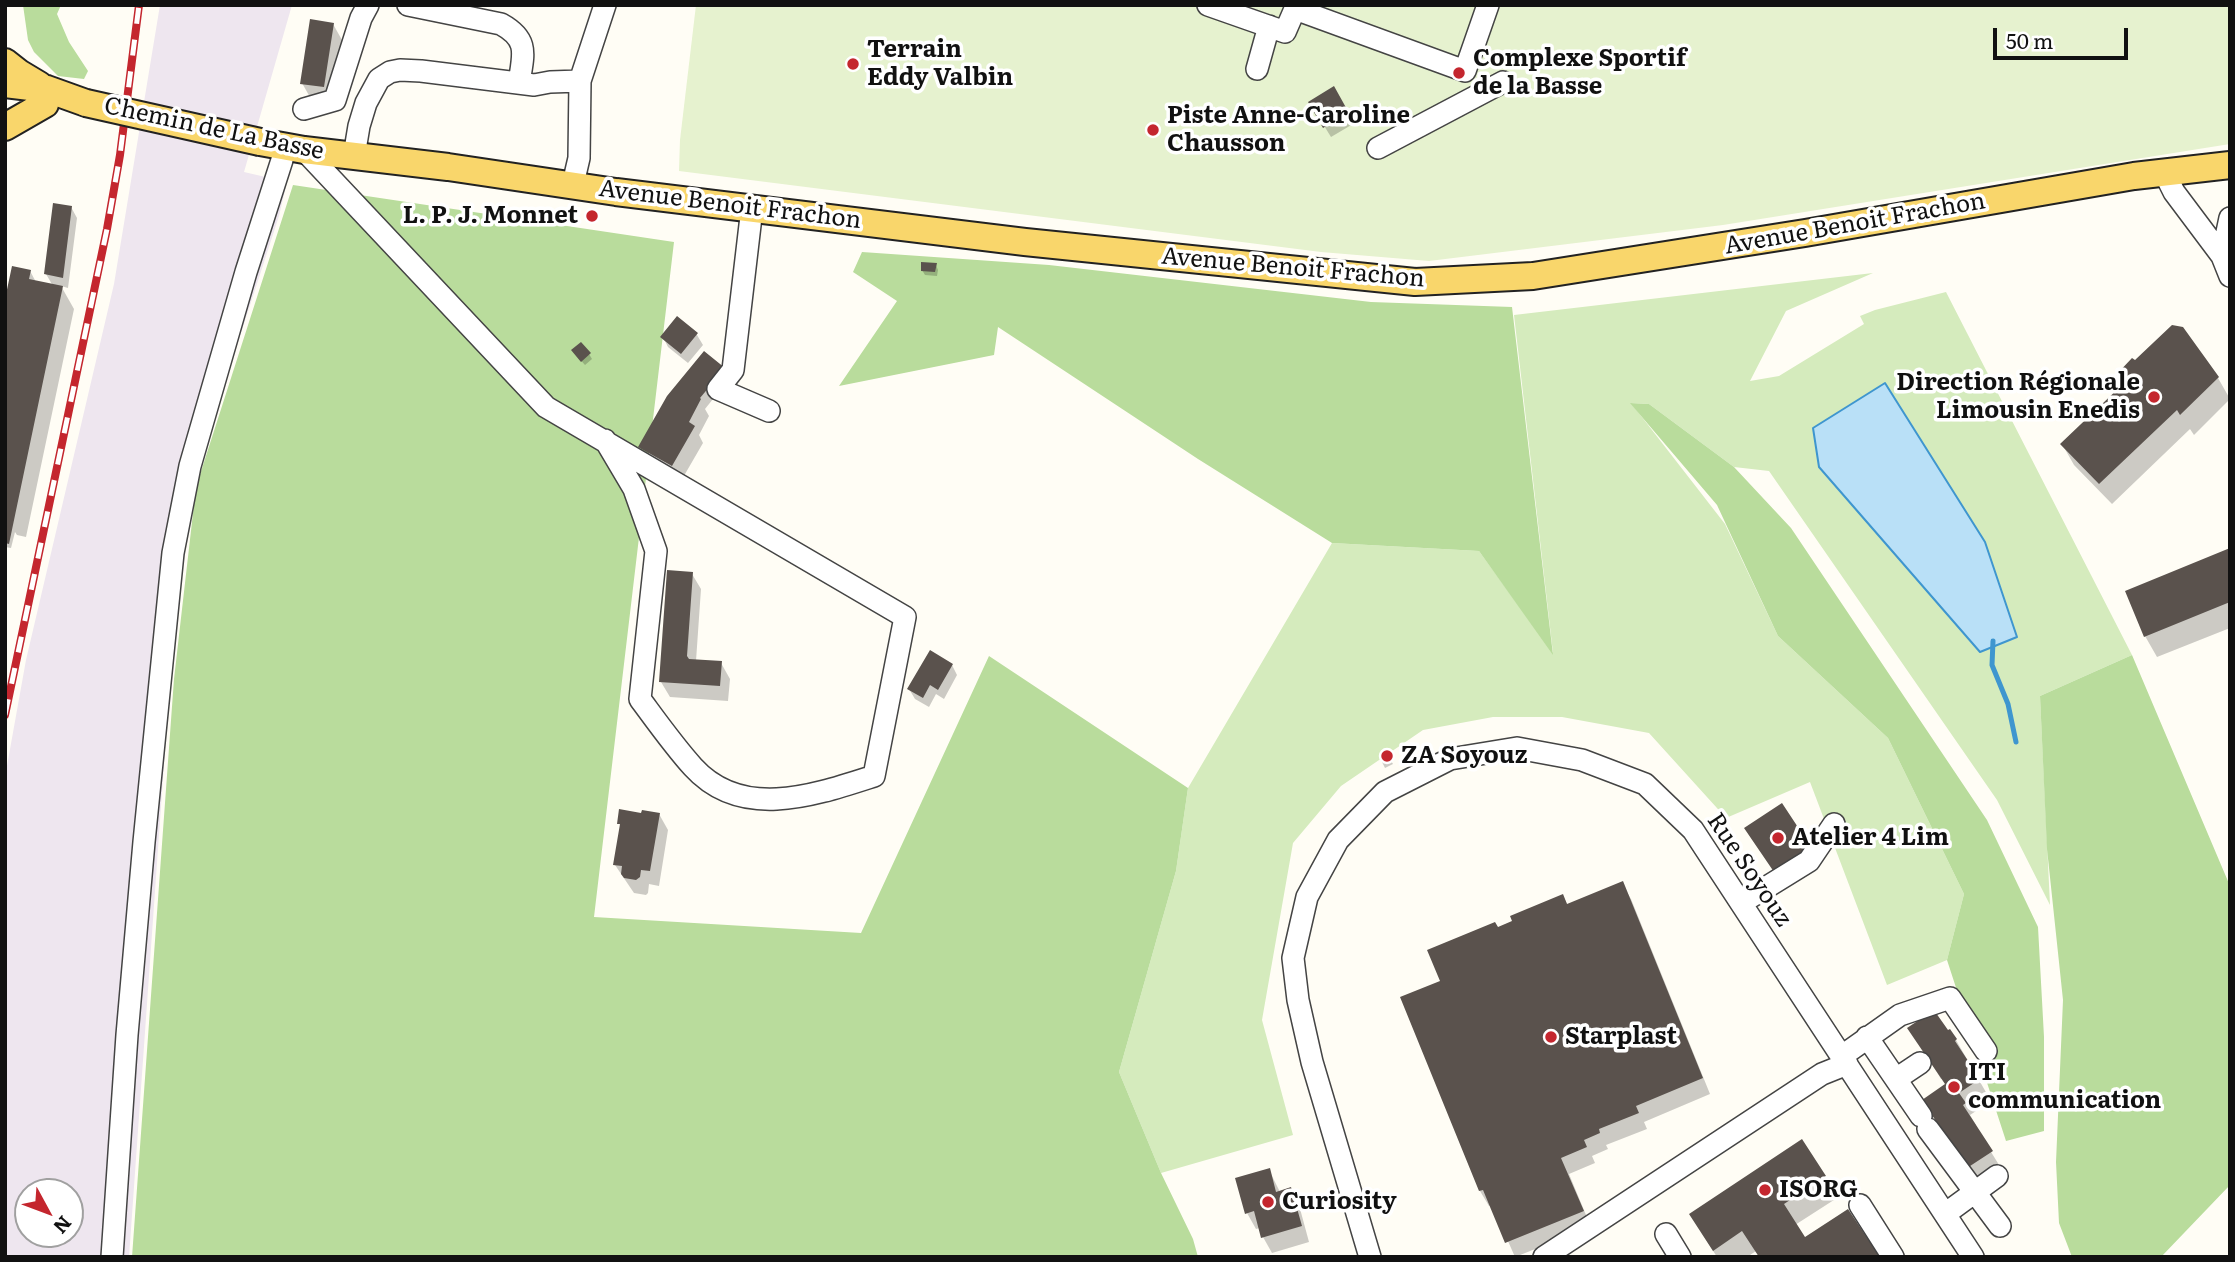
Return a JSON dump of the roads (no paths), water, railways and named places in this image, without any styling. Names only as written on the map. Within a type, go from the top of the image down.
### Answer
[{"type":"main road","points":[[5,62],[46,97],[5,127]]},
{"type":"main road","name":"Chemin de La Basse","points":[[5,84],[46,97],[283,146],[354,156]]},
{"type":"main road","name":"Chemin de La Basse","points":[[5,102],[46,97]]},
{"type":"main road","name":"Avenue Benoit Frachon","points":[[354,156],[616,192],[1025,242],[1415,282],[1533,276],[2164,172],[2230,165]]},
{"type":"street","points":[[304,109],[335,100],[360,18],[368,5]]},
{"type":"street","points":[[408,5],[501,24],[513,31],[521,39],[523,51],[519,83]]},
{"type":"street","points":[[573,184],[579,158],[580,81],[605,5]]},
{"type":"street","points":[[1208,5],[1285,32],[1295,9],[1465,71],[1488,5]]},
{"type":"street","points":[[1257,69],[1269,26]]},
{"type":"street","points":[[1446,64],[1465,90],[1463,103]]},
{"type":"street","points":[[354,156],[366,103],[379,79],[390,72],[421,71],[534,85],[580,81]]},
{"type":"street","points":[[1378,148],[1503,82]]},
{"type":"street","points":[[283,146],[546,407],[605,440],[905,617],[874,776],[795,798],[762,800],[723,792],[694,769],[640,699],[656,551],[634,489],[605,440]]},
{"type":"street","points":[[112,1257],[130,994],[173,553],[190,466],[246,272],[282,160],[283,146]]},
{"type":"street","points":[[2164,172],[2174,191],[2221,256],[2230,276]]},
{"type":"street","points":[[752,208],[733,370],[718,390],[769,411]]},
{"type":"street","points":[[2221,256],[2230,218]]},
{"type":"street","name":"Rue Soyouz","points":[[1365,1255],[1312,1062],[1298,1000],[1293,958],[1307,897],[1338,840],[1385,792],[1450,759],[1517,748],[1582,760],[1645,784],[1693,830],[1973,1257]]},
{"type":"street","points":[[1741,903],[1810,861],[1834,824]]},
{"type":"street","points":[[1544,1257],[1844,1060],[1867,1037],[1900,1015],[1950,998],[1986,1051]]},
{"type":"street","points":[[1867,1037],[2000,1226]]},
{"type":"street","points":[[1896,1079],[1920,1063]]},
{"type":"street","points":[[1945,1214],[1997,1176]]},
{"type":"street","points":[[1860,1205],[1893,1257]]},
{"type":"street","points":[[1666,1234],[1681,1257]]},
{"type":"water","points":[[1885,383],[1985,542],[2017,637],[1980,652],[1819,467],[1813,428]]},
{"type":"waterway","points":[[1993,641],[1992,665],[2008,704],[2016,742]]},
{"type":"railway","points":[[5,715],[107,229],[120,155],[139,5]]},
{"type":"place","name":"Terrain Eddy Valbin","points":[[853,64]]},
{"type":"place","name":"Complexe Sportif de la Basse","points":[[1459,73]]},
{"type":"place","name":"Piste Anne-Caroline Chausson","points":[[1153,130]]},
{"type":"place","name":"L. P. J. Monnet","points":[[592,216]]},
{"type":"place","name":"Direction Régionale Limousin Enedis","points":[[2154,397]]},
{"type":"place","name":"ZA Soyouz","points":[[1387,756]]},
{"type":"place","name":"Atelier 4 Lim","points":[[1778,838]]},
{"type":"place","name":"Starplast","points":[[1551,1037]]},
{"type":"place","name":"ITI communication","points":[[1954,1087]]},
{"type":"place","name":"ISORG","points":[[1765,1190]]},
{"type":"place","name":"Curiosity","points":[[1268,1202]]}]
